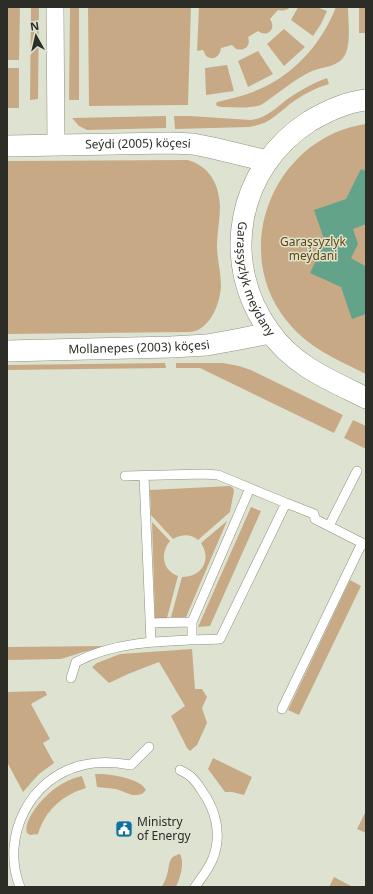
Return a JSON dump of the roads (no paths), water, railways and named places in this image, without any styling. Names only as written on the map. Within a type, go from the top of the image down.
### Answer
[{"type":"street","points":[[55,7],[56,146]]},
{"type":"street","name":"Garaşsyzlyk meýdany","points":[[366,100],[340,106],[319,116],[299,128],[282,143],[267,161],[256,180],[247,202],[242,224],[241,247],[243,270],[248,292],[258,314],[270,333],[285,350],[303,365],[323,377],[366,398]]},
{"type":"street","name":"Seýdi (2005) köçesi","points":[[7,146],[170,143],[193,144],[267,161]]},
{"type":"street","name":"Mollanepes (2003) köçesi","points":[[7,351],[171,348],[207,345],[270,333]]},
{"type":"lane","points":[[329,526],[357,471]]},
{"type":"lane","points":[[125,476],[218,475],[314,514],[315,519],[364,544],[282,709]]},
{"type":"lane","points":[[144,476],[151,642]]},
{"type":"lane","points":[[192,640],[192,622],[250,488]]},
{"type":"lane","points":[[71,678],[76,662],[106,650],[151,642],[220,639],[286,502]]},
{"type":"lane","points":[[150,623],[192,622]]},
{"type":"lane","points":[[20,887],[13,859],[16,834],[24,810],[39,790],[58,774],[81,765],[94,762],[131,765],[149,746]]},
{"type":"lane","points":[[180,770],[190,776],[209,800],[217,828],[218,843],[213,859],[206,872],[194,887]]},
{"type":"place","name":"Ministry of Energy","points":[[124,829]]},
{"type":"park label","name":"Garaşsyzlyk meýdani","points":[[313,249]]}]
